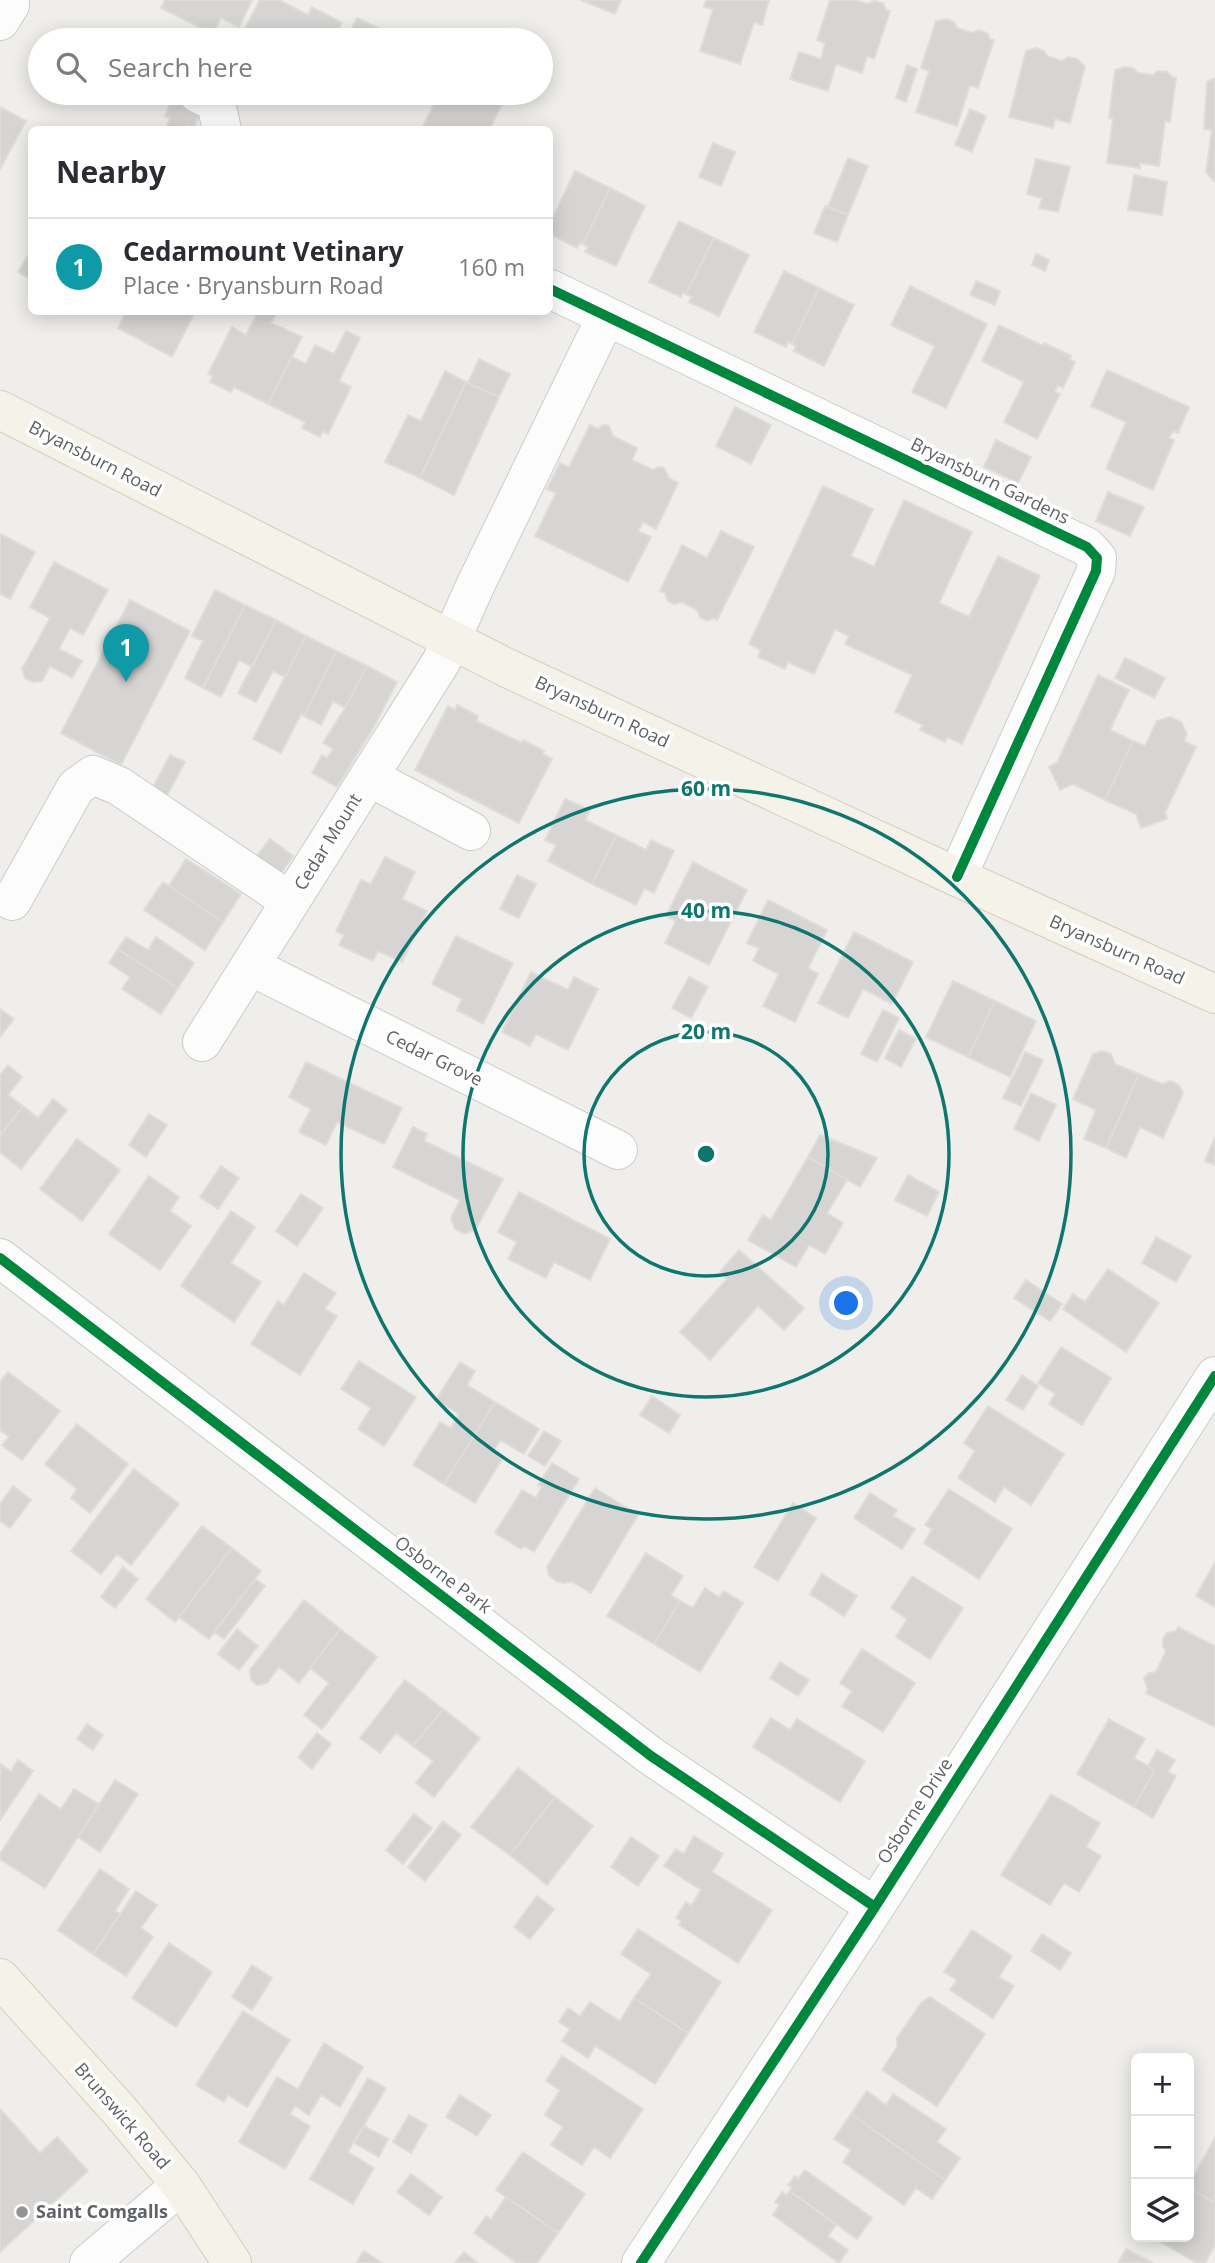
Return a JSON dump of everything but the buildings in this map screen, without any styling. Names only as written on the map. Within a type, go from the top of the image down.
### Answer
[{"type":"main road","name":"Bryansburn Road","points":[[0,410],[451,641],[1215,994]]},
{"type":"main road","name":"Brunswick Road","points":[[0,1978],[119,2110],[181,2185],[232,2263]]},
{"type":"street","points":[[217,105],[221,126]]},
{"type":"street","name":"Bryansburn Gardens","points":[[553,290],[1087,547],[1097,558],[1096,572],[957,877]]},
{"type":"street","points":[[451,641],[481,572],[606,317]]},
{"type":"street","name":"Cedar Mount","points":[[202,1042],[441,662],[451,641]]},
{"type":"street","points":[[12,901],[76,787],[93,775],[119,786],[290,901]]},
{"type":"street","points":[[369,776],[471,831]]},
{"type":"street","name":"Cedar Grove","points":[[250,966],[618,1150]]},
{"type":"street","name":"Osborne Park","points":[[0,1258],[651,1756],[875,1907]]},
{"type":"street","name":"Osborne Drive","points":[[641,2263],[875,1907],[1215,1376]]},
{"type":"street","points":[[89,2263],[181,2185]]},
{"type":"cycle path","points":[[553,290],[1087,547],[1097,558],[1096,571],[957,877]]},
{"type":"cycle path","points":[[0,1258],[651,1756],[875,1907]]},
{"type":"cycle path","points":[[641,2263],[875,1907],[1215,1376]]},
{"type":"place","name":"Cedarmount Vetinary","points":[[126,682]]},
{"type":"place","name":"Saint Comgalls","points":[[22,2212]]}]
